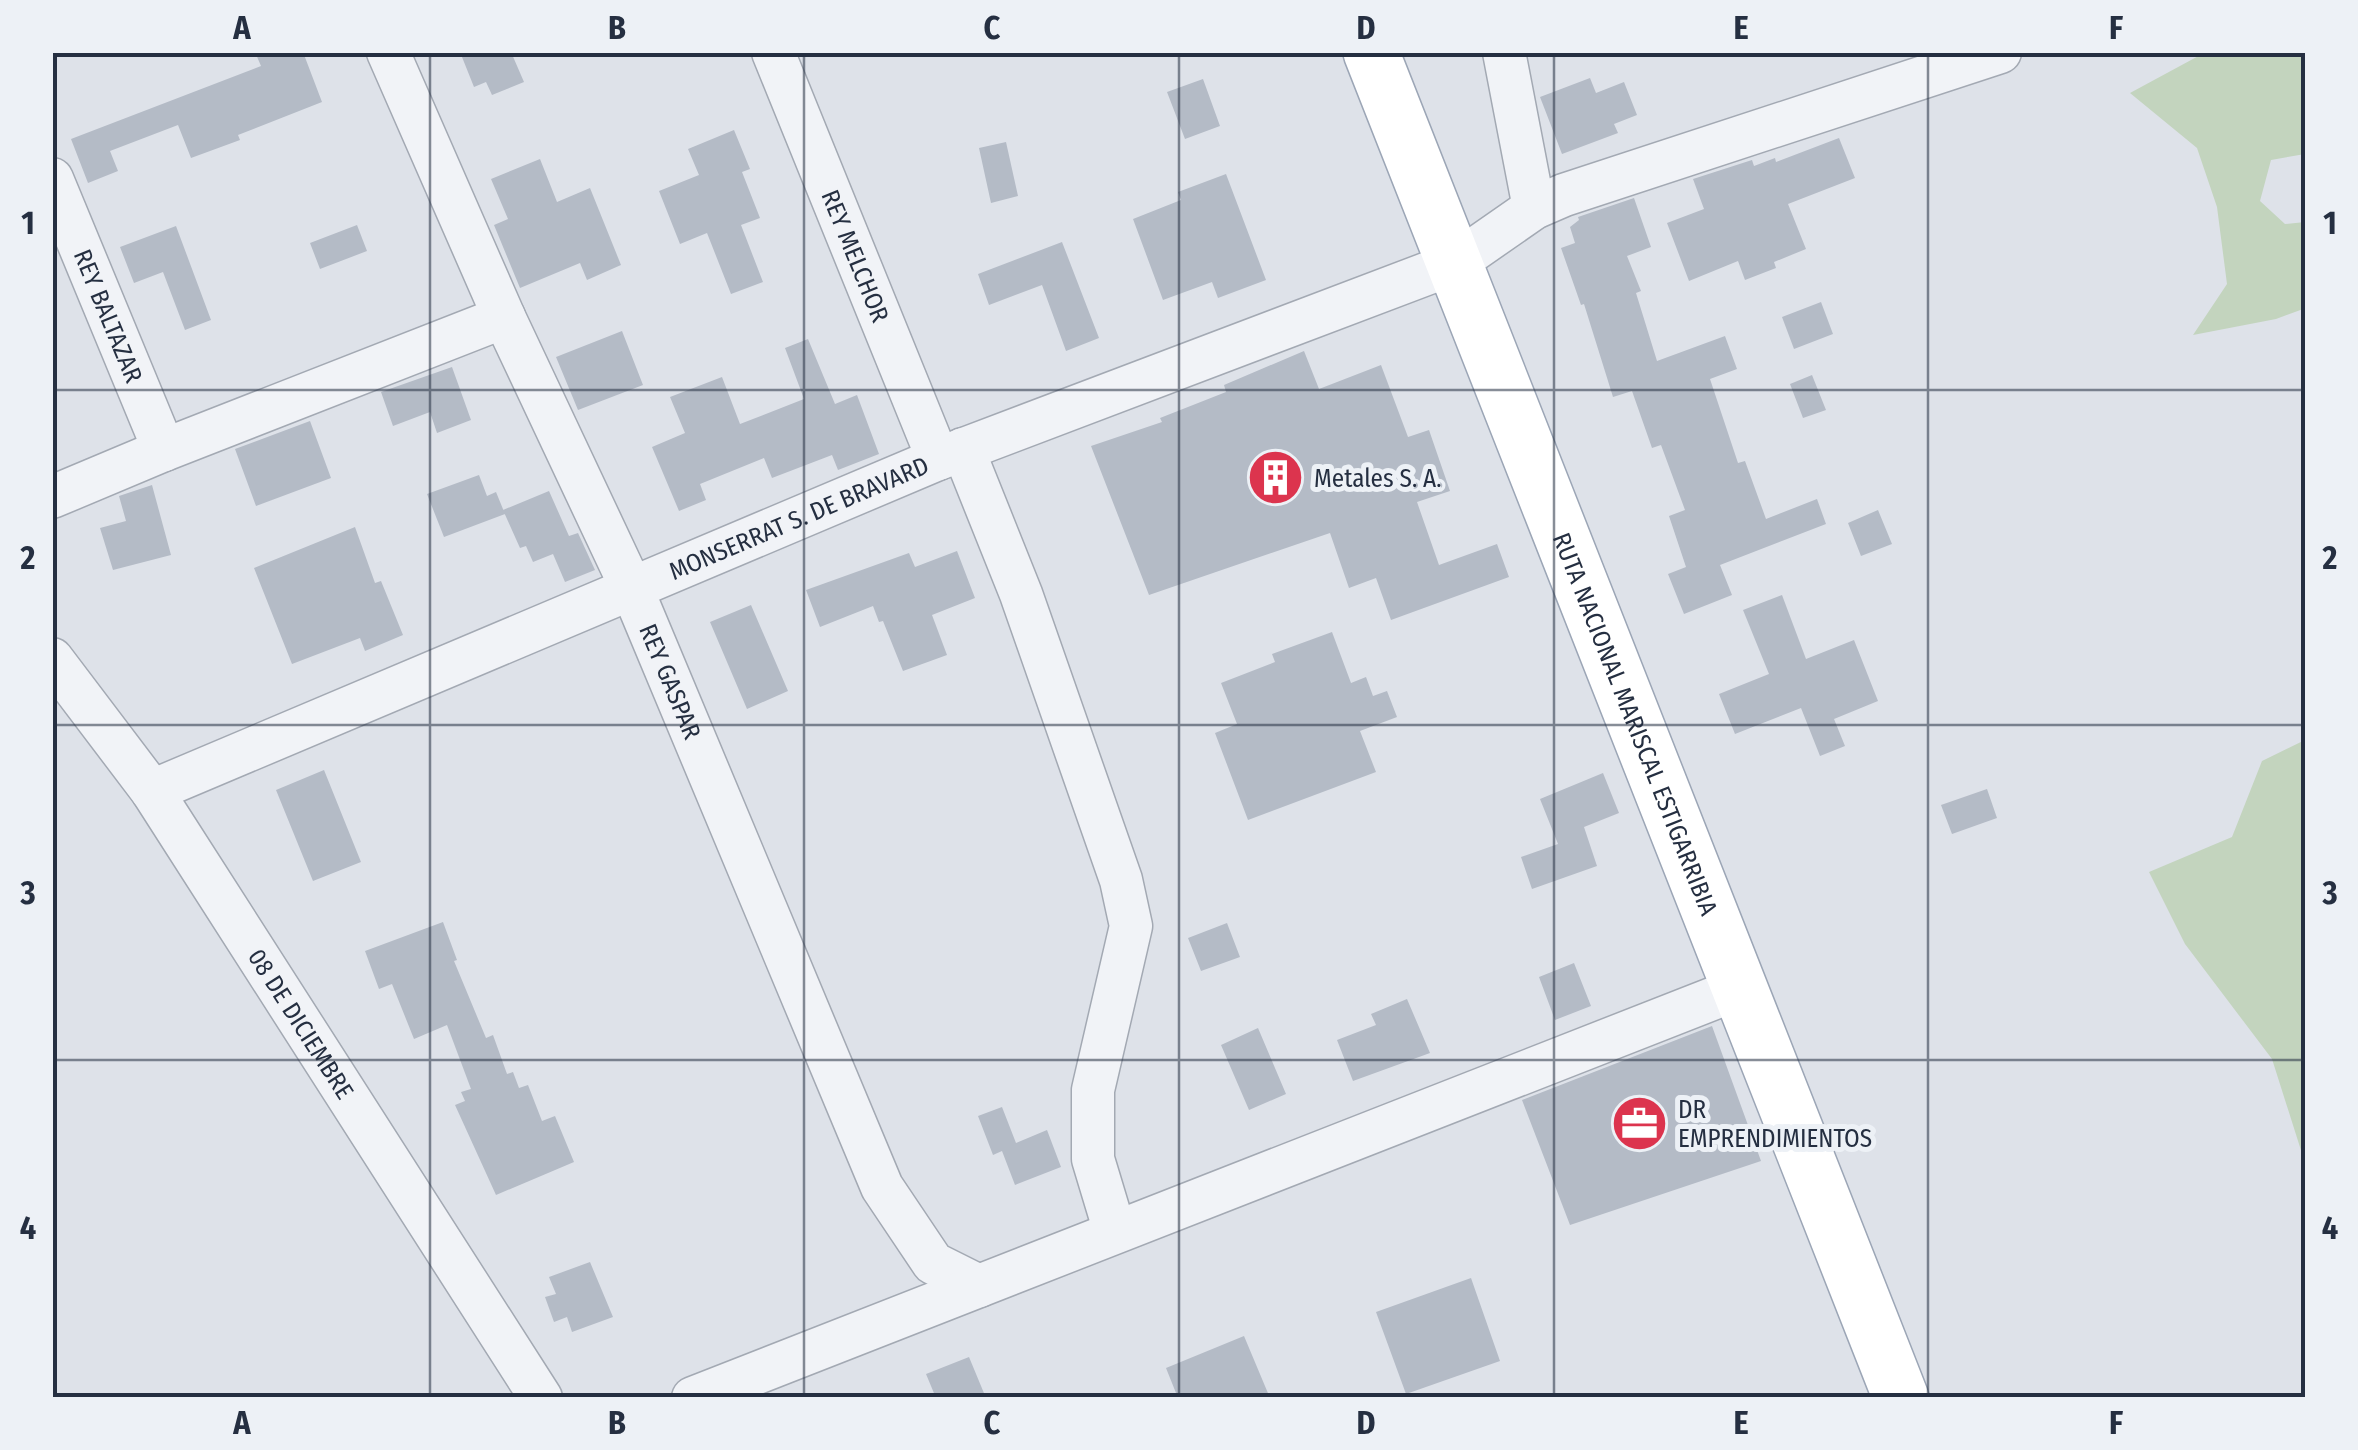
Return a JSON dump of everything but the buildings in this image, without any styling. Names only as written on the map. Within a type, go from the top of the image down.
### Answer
[{"type":"main road","name":"RUTA NACIONAL MARISCAL ESTIGARRIBIA","points":[[1371,52],[1901,1398]]},
{"type":"street","name":"REY GASPAR","points":[[388,52],[504,316],[632,590],[882,1187],[933,1262],[979,1286]]},
{"type":"street","name":"REY MELCHOR","points":[[773,52],[950,454],[1021,594],[1121,880],[1131,926],[1093,1090],[1093,1160],[1115,1232]]},
{"type":"street","points":[[1504,52],[1534,208]]},
{"type":"street","name":"MONSERRAT S. DE BRAVARD","points":[[152,791],[950,454],[1454,263],[1534,208],[2000,52]]},
{"type":"street","name":"REY BALTAZAR","points":[[52,179],[164,450]]},
{"type":"street","points":[[52,497],[504,316]]},
{"type":"street","name":"08 DE DICIEMBRE","points":[[52,658],[152,791],[541,1398]]},
{"type":"street","points":[[693,1398],[1740,988]]},
{"type":"green space","points":[[2204,53],[2305,53],[2305,154],[2271,160],[2260,201],[2285,224],[2305,222],[2306,308],[2276,319],[2193,335],[2227,284],[2217,207],[2197,148],[2130,93]]},
{"type":"green space","points":[[2305,740],[2305,1163],[2272,1059],[2185,944],[2149,872],[2232,837],[2262,761]]},
{"type":"place","name":"Metales S. A.","points":[[1275,478]]},
{"type":"place","name":"DR EMPRENDIMIENTOS","points":[[1639,1123]]}]
